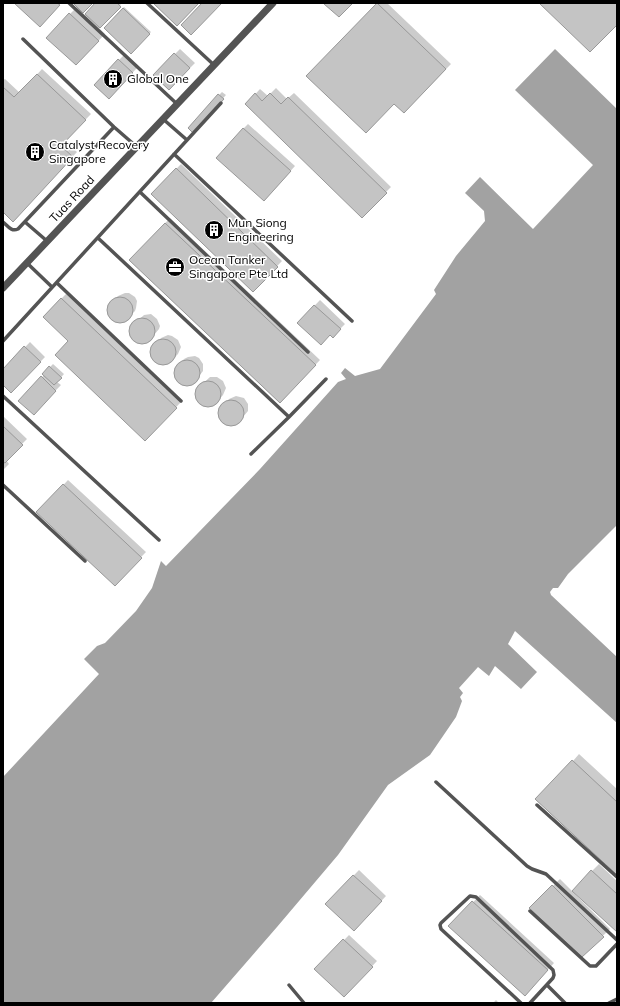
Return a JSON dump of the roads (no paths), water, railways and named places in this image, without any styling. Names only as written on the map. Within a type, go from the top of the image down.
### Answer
[{"type":"street","name":"Tuas Road","points":[[3,288],[273,3]]},
{"type":"lane","points":[[69,3],[177,104]]},
{"type":"lane","points":[[147,3],[214,65]]},
{"type":"lane","points":[[23,39],[114,127],[137,147]]},
{"type":"lane","points":[[3,341],[221,103]]},
{"type":"lane","points":[[163,119],[187,140]]},
{"type":"lane","points":[[3,222],[13,230],[18,229],[114,127]]},
{"type":"lane","points":[[174,154],[352,321]]},
{"type":"lane","points":[[140,192],[308,352]]},
{"type":"lane","points":[[25,222],[47,242]]},
{"type":"lane","points":[[98,238],[289,418]]},
{"type":"lane","points":[[27,262],[52,287]]},
{"type":"lane","points":[[57,282],[181,401]]},
{"type":"lane","points":[[251,454],[289,418],[326,378]]},
{"type":"lane","points":[[3,396],[159,540]]},
{"type":"lane","points":[[3,484],[85,561]]},
{"type":"lane","points":[[436,782],[527,866],[546,874],[617,940]]},
{"type":"lane","points":[[537,806],[617,877]]},
{"type":"lane","points":[[521,1003],[441,929],[440,925],[468,897],[476,897],[553,970],[553,978],[530,1003]]},
{"type":"lane","points":[[530,911],[590,966],[596,966],[617,944]]},
{"type":"lane","points":[[289,985],[304,1003]]},
{"type":"lane","points":[[546,985],[565,1003]]},
{"type":"lane","points":[[610,1003],[617,999]]},
{"type":"place","name":"Global One","points":[[113,79]]},
{"type":"place","name":"Catalyst Recovery Singapore","points":[[35,152]]},
{"type":"place","name":"Mun Siong Engineering","points":[[214,230]]},
{"type":"place","name":"Ocean Tanker Singapore Pte Ltd","points":[[175,267]]}]
